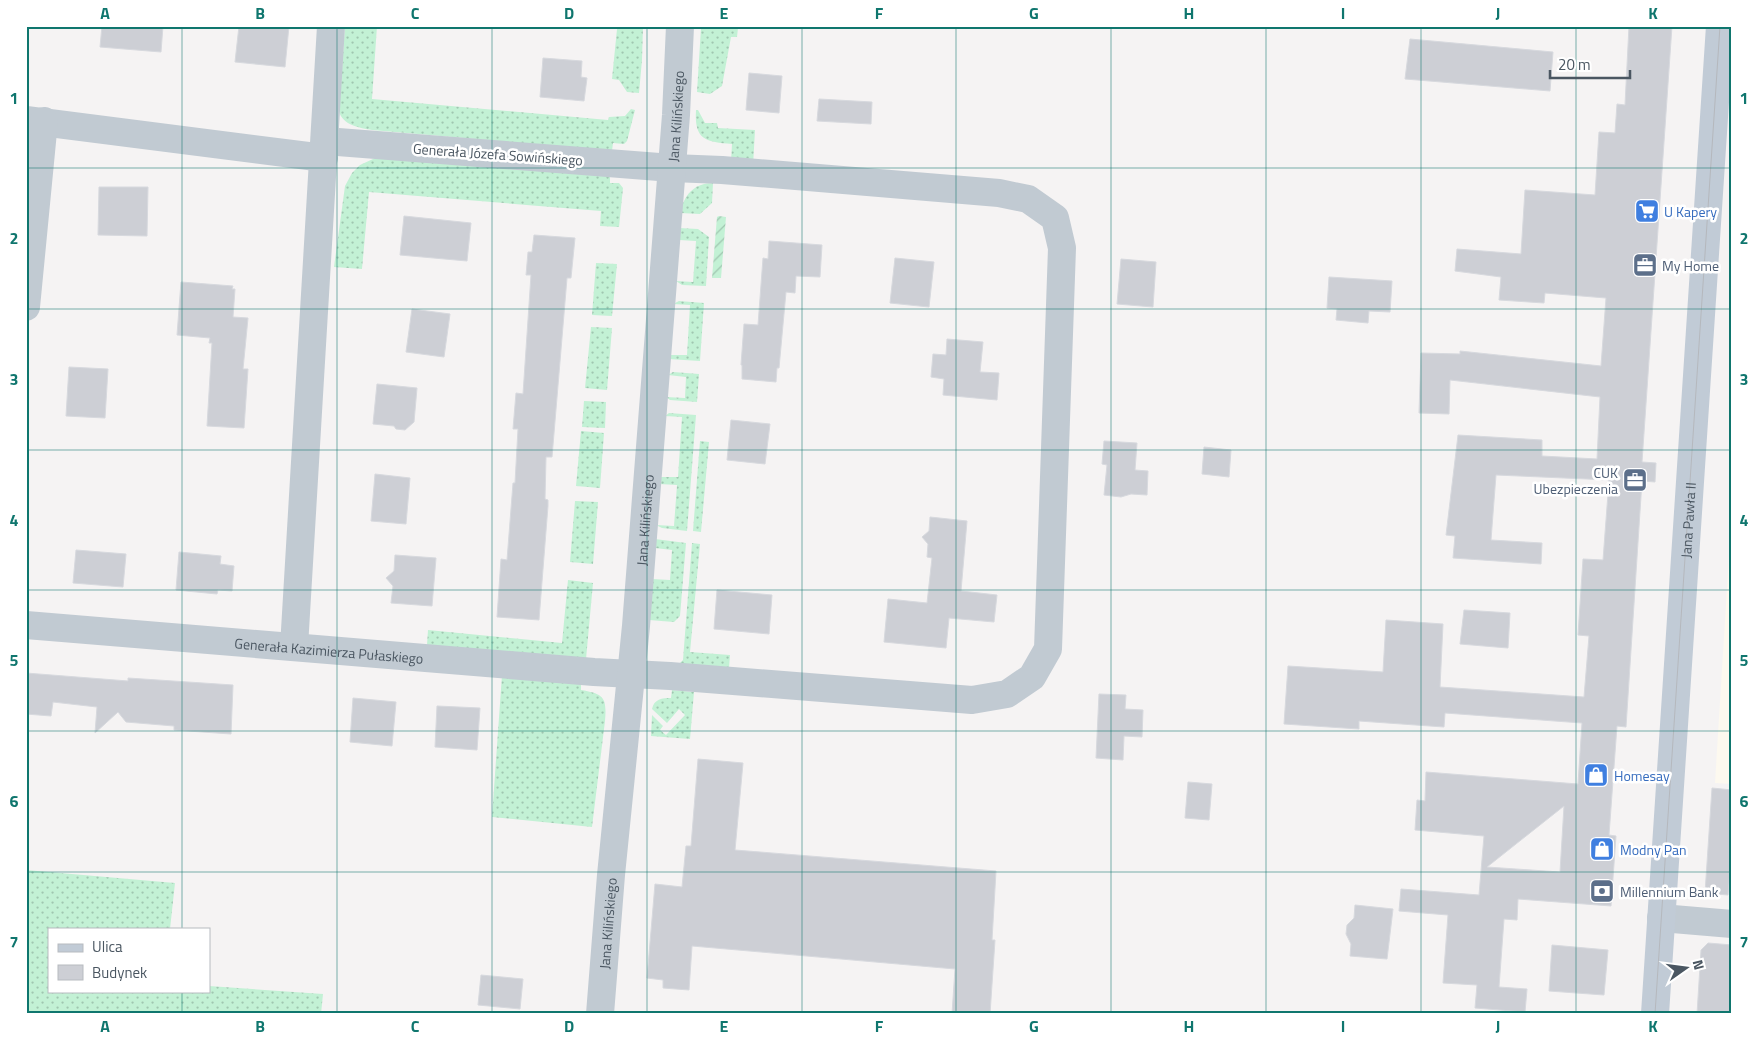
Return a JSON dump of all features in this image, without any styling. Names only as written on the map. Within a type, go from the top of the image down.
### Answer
[{"type":"main road","name":"Jana Pawła II","points":[[1655,1014],[1720,26]]},
{"type":"street","points":[[294,647],[331,26]]},
{"type":"street","name":"Jana Kilińskiego","points":[[600,1014],[611,875],[632,674],[672,168],[680,26]]},
{"type":"street","points":[[26,307],[35,120]]},
{"type":"street","name":"Generała Józefa Sowińskiego","points":[[35,120],[324,149],[722,170],[999,193],[1028,199],[1055,218],[1062,248],[1048,649],[1032,677],[1007,694],[972,700],[632,674]]},
{"type":"street","name":"Generała Kazimierza Pułaskiego","points":[[26,625],[632,674]]},
{"type":"street","points":[[1661,918],[1732,924]]},
{"type":"shaded area","points":[[1729,556],[1732,557],[1732,784],[1715,783]]},
{"type":"green space","points":[[345,26],[377,26],[372,99],[608,120],[609,117],[625,116],[631,109],[635,110],[627,141],[624,144],[613,143],[612,151],[372,130],[352,125],[344,120],[339,111]]},
{"type":"green space","points":[[588,26],[643,26],[639,93],[627,92],[619,80],[612,79],[617,29]]},
{"type":"green space","points":[[701,28],[738,28],[737,37],[731,37],[722,86],[710,94],[697,92]]},
{"type":"green space","points":[[696,110],[698,110],[705,123],[717,123],[718,128],[755,130],[753,166],[731,162],[732,144],[715,142],[704,138],[697,128]]},
{"type":"green space","points":[[390,157],[610,174],[610,183],[619,183],[623,188],[619,227],[600,226],[601,211],[369,192],[362,269],[334,267],[345,186],[352,173],[360,165],[373,159]]},
{"type":"green space","points":[[713,183],[712,203],[700,214],[680,213],[684,201],[691,191],[700,185]]},
{"type":"green space","points":[[717,217],[726,217],[721,278],[712,278]]},
{"type":"green space","points":[[679,228],[698,229],[709,237],[706,286],[682,285],[676,281],[693,282],[696,241],[679,240]]},
{"type":"green space","points":[[596,263],[617,264],[612,316],[592,315]]},
{"type":"green space","points":[[679,301],[704,303],[700,361],[668,359],[669,355],[687,355],[690,305],[673,304]]},
{"type":"green space","points":[[591,327],[612,328],[607,390],[585,388]]},
{"type":"green space","points":[[673,372],[699,374],[697,402],[670,400],[666,397],[685,398],[686,377],[668,375]]},
{"type":"green space","points":[[584,401],[606,402],[605,428],[582,427]]},
{"type":"green space","points":[[669,413],[696,415],[687,531],[662,528],[656,525],[674,526],[677,485],[659,484],[660,477],[678,477],[682,417],[665,416]]},
{"type":"green space","points":[[581,431],[604,433],[600,488],[576,486]]},
{"type":"green space","points":[[700,441],[709,442],[701,532],[693,531]]},
{"type":"green space","points":[[575,501],[598,502],[593,564],[570,562]]},
{"type":"green space","points":[[655,539],[686,543],[680,616],[674,622],[649,620],[652,579],[670,580],[672,550],[655,548]]},
{"type":"green space","points":[[692,543],[700,544],[690,652],[730,655],[729,668],[679,664],[683,660]]},
{"type":"green space","points":[[568,580],[593,583],[586,659],[427,645],[428,630],[562,643]]},
{"type":"green space","points":[[502,675],[581,682],[581,690],[595,693],[602,698],[605,707],[605,721],[592,827],[492,817]]},
{"type":"green space","points":[[672,690],[694,692],[690,739],[651,736],[652,715],[663,726],[660,730],[666,735],[685,715],[679,709],[667,723],[652,709],[659,700],[671,698]]},
{"type":"green space","points":[[26,870],[175,883],[170,928],[48,928],[48,992],[210,992],[210,986],[323,994],[321,1014],[26,1014]]},
{"type":"building","points":[[102,26],[163,26],[161,52],[100,47]]},
{"type":"building","points":[[239,26],[289,26],[285,67],[235,62]]},
{"type":"building","points":[[1629,26],[1672,26],[1642,462],[1656,463],[1655,482],[1642,481],[1626,727],[1617,726],[1609,835],[1616,836],[1611,906],[1518,899],[1517,920],[1504,919],[1499,987],[1527,989],[1525,1012],[1475,1008],[1477,985],[1443,983],[1448,915],[1399,911],[1401,889],[1479,895],[1484,836],[1415,830],[1417,800],[1425,801],[1426,772],[1578,784],[1582,723],[1445,713],[1444,727],[1359,721],[1359,729],[1284,724],[1288,666],[1383,672],[1386,620],[1443,624],[1440,687],[1584,697],[1589,636],[1578,635],[1583,559],[1603,560],[1609,480],[1496,475],[1491,540],[1542,543],[1541,564],[1453,558],[1455,536],[1446,535],[1458,435],[1542,440],[1542,456],[1597,459],[1600,397],[1450,380],[1449,414],[1419,413],[1421,353],[1460,354],[1460,351],[1601,366],[1606,298],[1545,293],[1544,303],[1499,300],[1501,277],[1455,271],[1457,249],[1521,254],[1525,190],[1595,195],[1599,132],[1615,133],[1617,104],[1625,105]],"holes":[[[1564,806],[1560,872],[1487,867]]]},
{"type":"building","points":[[1410,39],[1553,52],[1550,91],[1405,79]]},
{"type":"building","points":[[543,58],[582,61],[581,77],[587,78],[584,101],[540,97]]},
{"type":"building","points":[[749,73],[782,76],[779,113],[746,110]]},
{"type":"building","points":[[819,99],[872,102],[871,124],[817,121]]},
{"type":"building","points":[[99,187],[148,187],[147,236],[98,235]]},
{"type":"building","points":[[404,216],[471,223],[467,261],[400,255]]},
{"type":"building","points":[[534,235],[575,238],[571,278],[567,278],[552,457],[546,457],[545,499],[548,500],[548,506],[539,620],[497,617],[501,559],[507,560],[513,483],[515,483],[518,429],[513,429],[516,393],[523,394],[531,275],[526,275],[528,252],[532,252]]},
{"type":"building","points":[[769,241],[822,245],[820,277],[796,276],[795,293],[786,292],[776,382],[742,379],[741,365],[744,324],[758,325],[763,258],[768,259]]},
{"type":"building","points":[[895,258],[934,262],[929,307],[890,303]]},
{"type":"building","points":[[1121,259],[1156,262],[1153,307],[1117,304]]},
{"type":"building","points":[[1329,277],[1392,281],[1390,312],[1369,311],[1368,323],[1336,320],[1337,309],[1327,308]]},
{"type":"building","points":[[181,282],[233,286],[232,289],[235,289],[233,317],[248,318],[243,369],[248,369],[244,428],[207,426],[212,343],[209,343],[210,338],[177,335]]},
{"type":"building","points":[[412,309],[450,314],[444,357],[406,352]]},
{"type":"building","points":[[947,339],[983,342],[980,372],[999,373],[997,400],[943,395],[944,379],[931,377],[933,354],[946,355]]},
{"type":"building","points":[[69,367],[108,369],[105,418],[66,416]]},
{"type":"building","points":[[377,384],[417,388],[414,422],[405,430],[396,429],[394,426],[373,424]]},
{"type":"building","points":[[731,420],[770,424],[765,464],[727,460]]},
{"type":"building","points":[[1104,441],[1137,443],[1135,470],[1148,471],[1147,495],[1131,494],[1121,497],[1104,495],[1107,465],[1102,464]]},
{"type":"building","points":[[1204,447],[1231,450],[1229,477],[1202,474]]},
{"type":"building","points":[[375,474],[410,478],[406,524],[371,521]]},
{"type":"building","points":[[930,517],[967,521],[961,591],[997,595],[994,622],[949,618],[946,648],[884,642],[888,599],[927,603],[932,558],[927,557],[928,544],[922,537],[929,531]]},
{"type":"building","points":[[76,550],[126,554],[123,587],[73,583]]},
{"type":"building","points":[[179,552],[221,556],[220,564],[234,566],[232,591],[218,590],[217,594],[176,590]]},
{"type":"building","points":[[395,555],[436,558],[432,606],[391,603],[393,586],[386,578],[394,571]]},
{"type":"building","points":[[717,590],[772,595],[769,634],[714,629]]},
{"type":"building","points":[[1464,610],[1510,613],[1508,648],[1460,644]]},
{"type":"building","points":[[26,673],[128,681],[128,678],[233,685],[231,734],[174,730],[174,726],[126,722],[118,712],[95,733],[97,707],[53,702],[51,716],[26,714]]},
{"type":"building","points":[[1099,694],[1126,695],[1125,709],[1143,710],[1142,737],[1124,736],[1123,760],[1096,758]]},
{"type":"building","points":[[353,698],[396,702],[392,746],[350,742]]},
{"type":"building","points":[[437,706],[480,708],[477,750],[435,747]]},
{"type":"building","points":[[698,759],[743,763],[735,850],[996,871],[992,940],[995,940],[990,1014],[952,1014],[955,969],[692,946],[689,990],[663,988],[663,980],[647,978],[655,884],[682,887],[686,846],[691,846]]},
{"type":"building","points":[[1188,782],[1212,784],[1209,820],[1185,818]]},
{"type":"building","points":[[1712,788],[1732,790],[1732,847],[1728,895],[1705,893]]},
{"type":"building","points":[[1355,905],[1393,909],[1387,959],[1350,956],[1351,944],[1346,934],[1347,925],[1354,918]]},
{"type":"building","points":[[1708,943],[1732,945],[1732,1014],[1697,1014],[1701,950]]},
{"type":"building","points":[[1552,945],[1608,950],[1604,995],[1549,991]]},
{"type":"building","points":[[481,975],[523,979],[520,1009],[478,1005]]},
{"type":"tram line","points":[[1655,1014],[1720,26]]},
{"type":"place","name":"U Kapery","points":[[1647,211]]},
{"type":"place","name":"My Home","points":[[1645,265]]},
{"type":"place","name":"CUK Ubezpieczenia","points":[[1635,480]]},
{"type":"place","name":"Homesay","points":[[1596,775]]},
{"type":"place","name":"Modny Pan","points":[[1602,849]]},
{"type":"place","name":"Millennium Bank","points":[[1602,891]]}]
